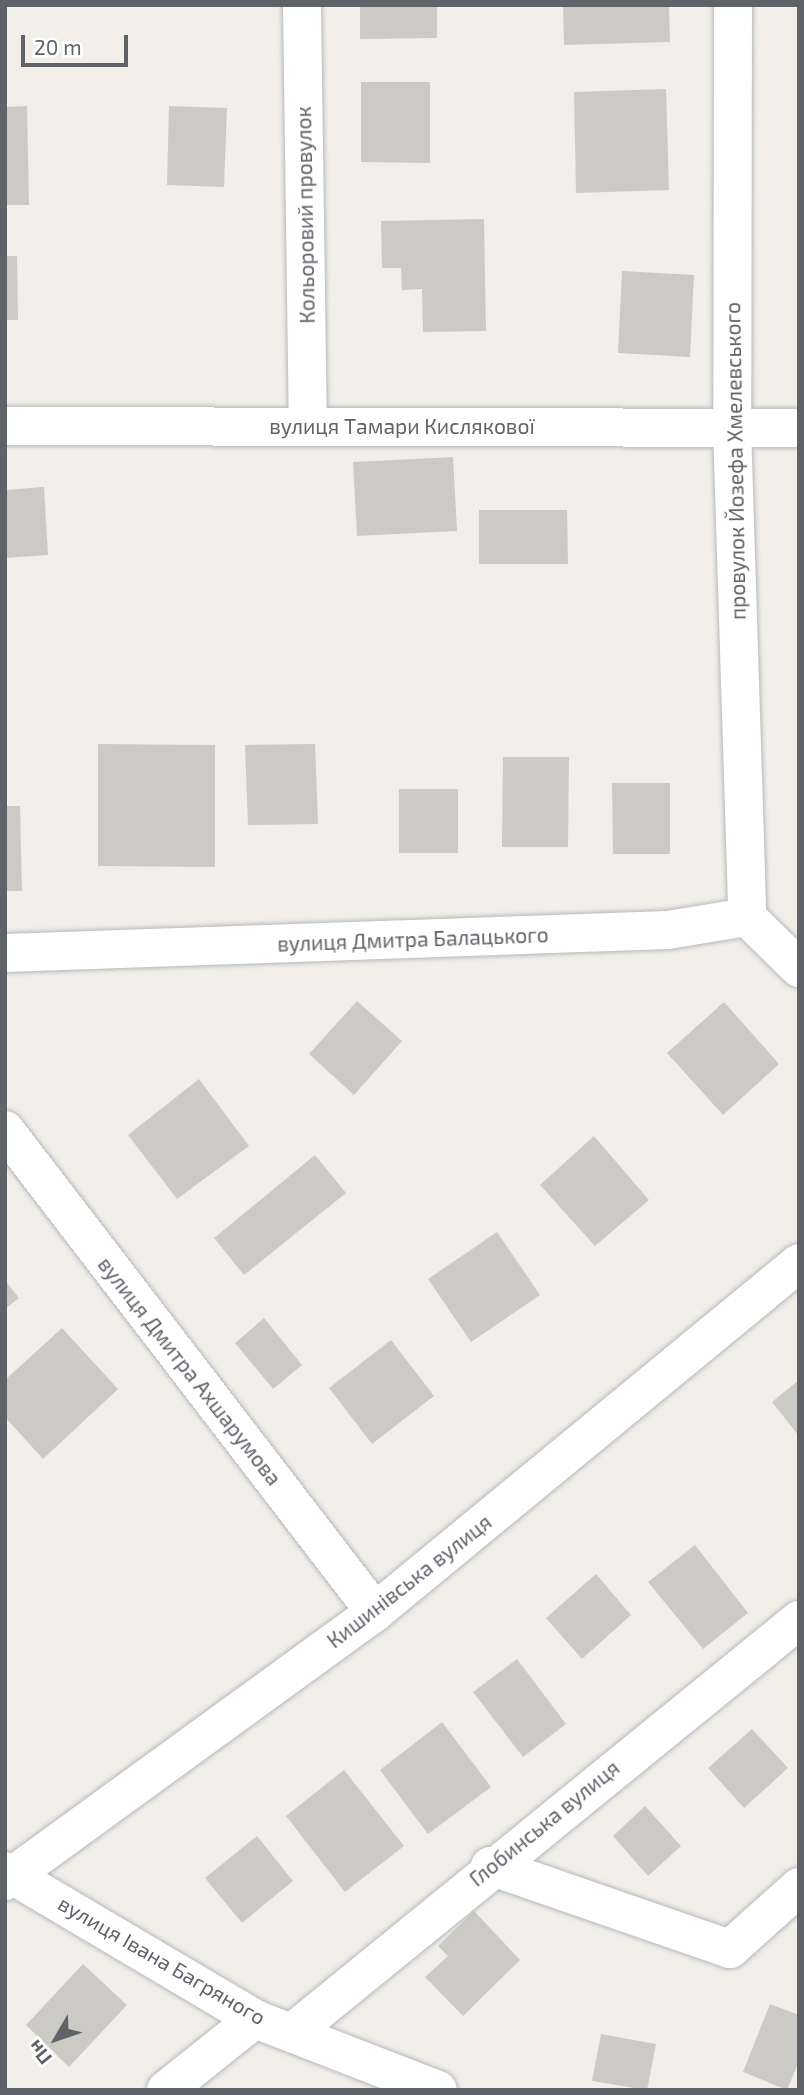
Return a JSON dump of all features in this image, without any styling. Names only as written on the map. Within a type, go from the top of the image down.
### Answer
[{"type":"street","name":"Кольоровий провулок","points":[[303,5],[308,425]]},
{"type":"street","name":"провулок Йозефа Хмелевського","points":[[733,5],[732,427],[747,917]]},
{"type":"street","name":"вулиця Тамари Кислякової","points":[[5,426],[799,428]]},
{"type":"street","name":"вулиця Дмитра Балацького","points":[[5,953],[668,930],[747,917]]},
{"type":"street","points":[[747,917],[799,968]]},
{"type":"street","name":"вулиця Дмитра Ахшарумова","points":[[5,1130],[375,1612]]},
{"type":"street","name":"Кишинівська вулиця","points":[[8,1875],[375,1612],[799,1264]]},
{"type":"street","name":"Глобинська вулиця","points":[[294,2031],[490,1867],[799,1620]]},
{"type":"street","points":[[490,1867],[730,1949],[799,1887]]},
{"type":"street","name":"вулиця Івана Багряного","points":[[8,1875],[255,2019],[294,2031],[439,2090]]},
{"type":"street","points":[[166,2090],[255,2019]]},
{"type":"building","points":[[360,5],[437,5],[437,38],[360,39]]},
{"type":"building","points":[[563,5],[669,5],[670,42],[564,45]]},
{"type":"building","points":[[361,82],[430,82],[430,163],[361,162]]},
{"type":"building","points":[[666,89],[669,190],[576,193],[574,92]]},
{"type":"building","points":[[27,106],[29,205],[5,205],[5,107]]},
{"type":"building","points":[[169,106],[227,108],[224,187],[167,185]]},
{"type":"building","points":[[484,219],[486,331],[423,332],[422,289],[402,290],[401,268],[382,268],[381,221]]},
{"type":"building","points":[[5,256],[17,256],[18,320],[5,320]]},
{"type":"building","points":[[622,271],[694,275],[690,357],[618,353]]},
{"type":"building","points":[[453,457],[457,531],[357,536],[353,462]]},
{"type":"building","points":[[44,487],[48,555],[5,558],[5,490]]},
{"type":"building","points":[[479,510],[567,510],[568,564],[479,564]]},
{"type":"building","points":[[98,744],[215,745],[215,867],[98,866]]},
{"type":"building","points":[[315,744],[318,824],[248,825],[245,745]]},
{"type":"building","points":[[503,757],[569,757],[568,847],[502,847]]},
{"type":"building","points":[[612,783],[670,783],[670,854],[613,854]]},
{"type":"building","points":[[399,789],[458,789],[458,853],[399,853]]},
{"type":"building","points":[[5,806],[20,806],[22,891],[5,891]]},
{"type":"building","points":[[357,1001],[402,1041],[354,1095],[309,1054]]},
{"type":"building","points":[[724,1002],[779,1064],[723,1115],[667,1053]]},
{"type":"building","points":[[199,1079],[249,1146],[177,1199],[128,1135]]},
{"type":"building","points":[[594,1136],[649,1200],[595,1246],[540,1185]]},
{"type":"building","points":[[315,1155],[346,1193],[244,1275],[214,1238]]},
{"type":"building","points":[[497,1232],[540,1295],[471,1342],[428,1279]]},
{"type":"building","points":[[5,1280],[19,1298],[5,1309]]},
{"type":"building","points":[[264,1318],[302,1365],[273,1389],[235,1343]]},
{"type":"building","points":[[62,1328],[118,1389],[43,1459],[5,1417],[5,1380]]},
{"type":"building","points":[[391,1340],[434,1396],[372,1444],[329,1388]]},
{"type":"building","points":[[799,1380],[799,1436],[772,1402]]},
{"type":"building","points":[[695,1545],[748,1613],[703,1649],[648,1582]]},
{"type":"building","points":[[596,1574],[631,1615],[582,1659],[546,1618]]},
{"type":"building","points":[[517,1659],[566,1724],[523,1757],[473,1692]]},
{"type":"building","points":[[442,1722],[491,1787],[428,1834],[380,1770]]},
{"type":"building","points":[[752,1729],[788,1768],[744,1808],[708,1768]]},
{"type":"building","points":[[344,1770],[404,1846],[345,1892],[286,1816]]},
{"type":"building","points":[[645,1806],[681,1846],[648,1876],[613,1836]]},
{"type":"building","points":[[257,1836],[293,1881],[242,1923],[205,1878]]},
{"type":"building","points":[[474,1911],[520,1960],[463,2016],[425,1977],[448,1956],[438,1946]]},
{"type":"building","points":[[83,1964],[127,2005],[69,2067],[26,2025]]},
{"type":"building","points":[[770,2004],[799,2015],[799,2061],[787,2090],[743,2072]]},
{"type":"building","points":[[601,2034],[656,2044],[647,2090],[592,2081]]}]
